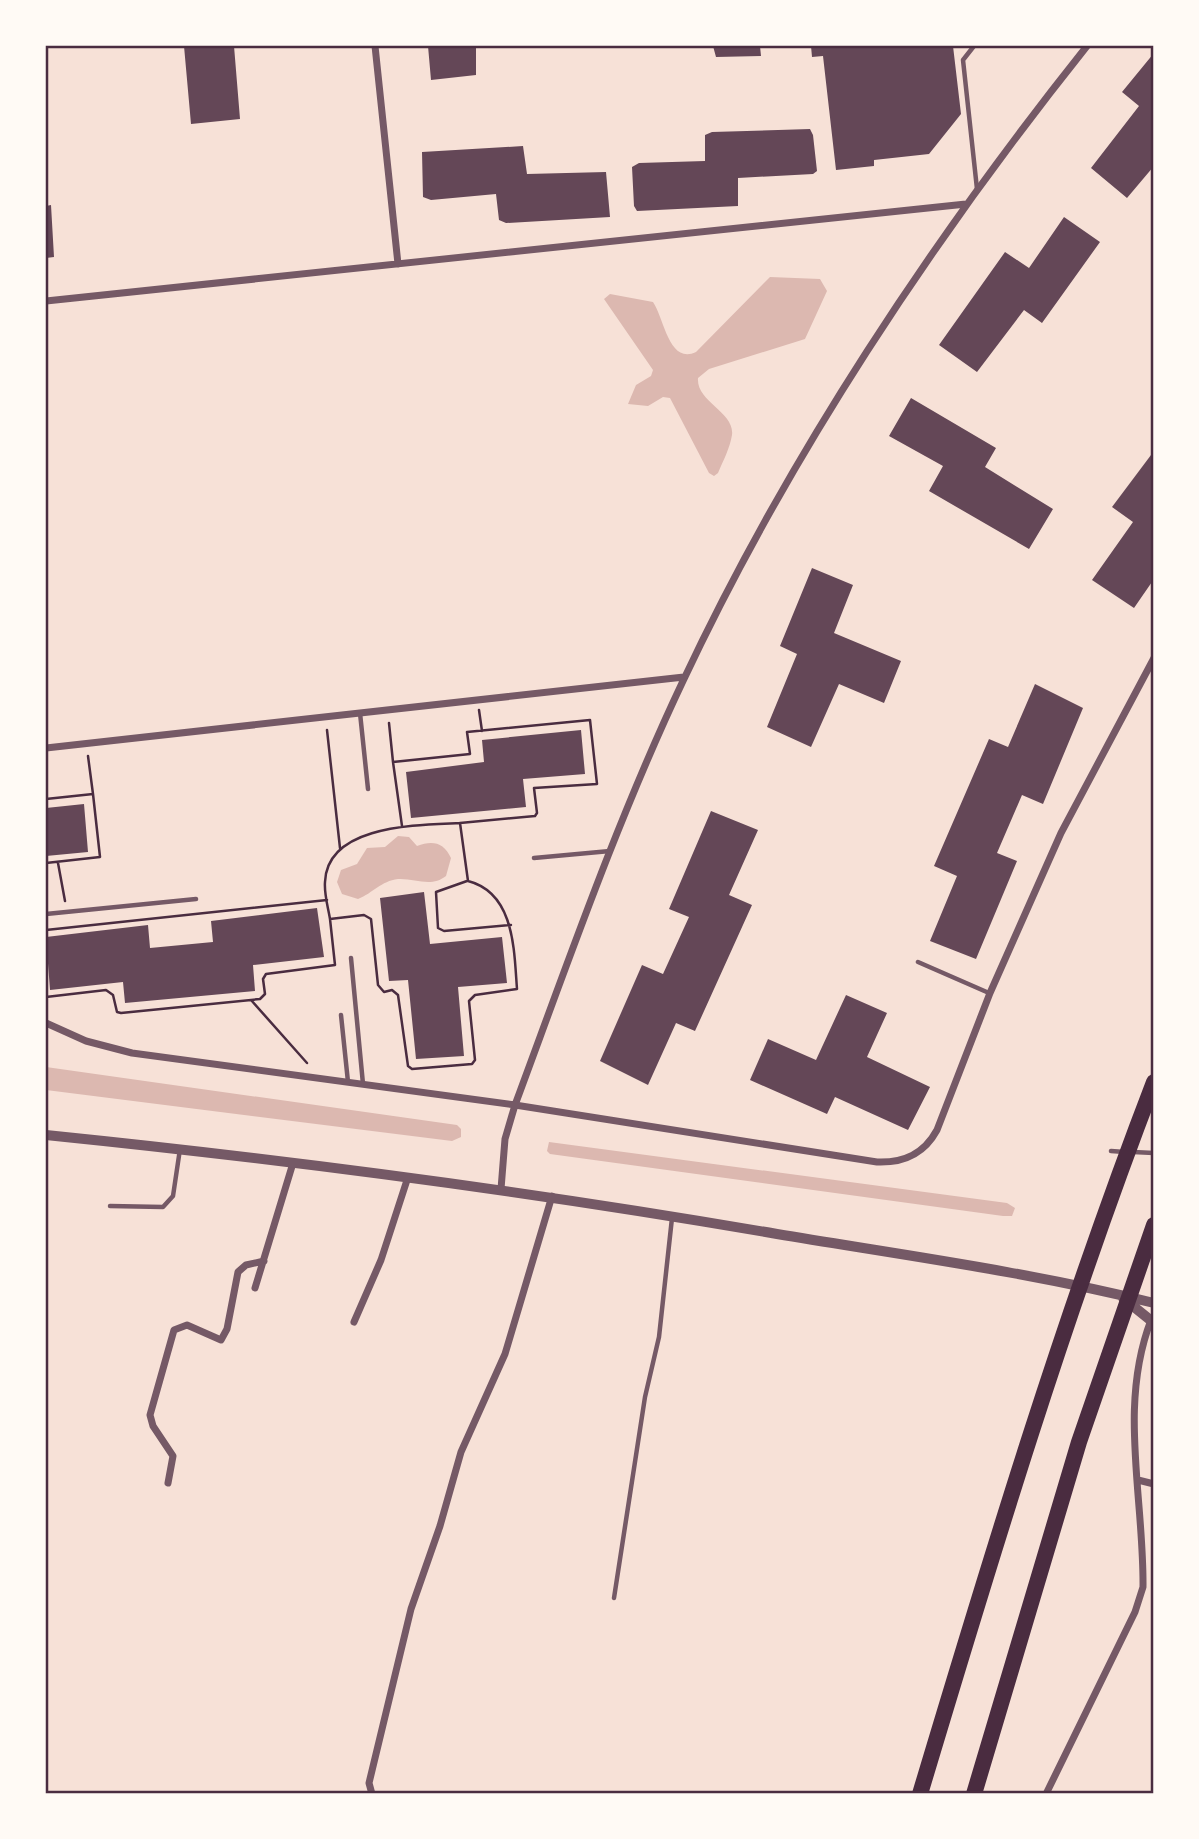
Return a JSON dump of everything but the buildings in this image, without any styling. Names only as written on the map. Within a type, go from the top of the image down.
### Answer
[{"type":"highway","points":[[920,1794],[1030,1429],[1100,1222],[1153,1082]]},
{"type":"highway","points":[[974,1794],[1079,1442],[1153,1225]]},
{"type":"street","points":[[375,46],[398,264]]},
{"type":"street","points":[[501,1189],[505,1139],[515,1105],[610,851],[684,677],[832,408],[966,204],[1087,46]]},
{"type":"street","points":[[46,301],[966,204]]},
{"type":"street","points":[[46,1023],[86,1041],[132,1053],[515,1105],[877,1162],[903,1160],[922,1150],[937,1130],[990,993],[1083,787],[1153,659]]},
{"type":"street","points":[[46,748],[684,677]]},
{"type":"street","points":[[46,1135],[181,1148],[552,1195],[1016,1272],[1153,1303]]},
{"type":"street","points":[[255,1288],[293,1163]]},
{"type":"street","points":[[354,1322],[381,1260],[408,1177]]},
{"type":"street","points":[[372,1794],[369,1783],[411,1609],[440,1526],[461,1452],[505,1354],[552,1195]]},
{"type":"street","points":[[168,1483],[173,1456],[153,1426],[150,1415],[174,1330],[187,1325],[221,1340],[227,1329],[237,1272],[246,1265],[264,1261]]},
{"type":"street","points":[[1046,1794],[1135,1612],[1143,1587],[1133,1396],[1141,1348],[1152,1322],[1118,1294]]},
{"type":"street","points":[[1138,1480],[1153,1484]]},
{"type":"lane","points":[[974,46],[963,60],[978,189]]},
{"type":"lane","points":[[360,713],[368,789]]},
{"type":"lane","points":[[534,858],[610,851]]},
{"type":"lane","points":[[46,914],[196,899]]},
{"type":"lane","points":[[351,958],[363,1084]]},
{"type":"lane","points":[[918,962],[990,993]]},
{"type":"lane","points":[[341,1015],[348,1082]]},
{"type":"lane","points":[[110,1206],[163,1207],[173,1196],[181,1148]]},
{"type":"lane","points":[[1111,1151],[1153,1153]]},
{"type":"lane","points":[[614,1598],[645,1397],[659,1337],[672,1215]]},
{"type":"path","points":[[478,700],[482,731]]},
{"type":"path","points":[[387,710],[402,827]]},
{"type":"path","points":[[325,717],[341,848]]},
{"type":"path","points":[[46,997],[107,990],[113,995],[117,1012],[121,1013],[264,997],[263,979],[266,974],[335,965],[325,880],[330,863],[341,848],[387,828],[535,816],[537,813],[534,788],[597,784],[590,720],[467,732],[470,754],[393,762]]},
{"type":"path","points":[[46,863],[100,857],[87,743]]},
{"type":"path","points":[[46,799],[93,794]]},
{"type":"path","points":[[460,823],[468,881]]},
{"type":"path","points":[[58,862],[66,912]]},
{"type":"path","points":[[330,919],[364,915],[371,919],[378,985],[384,992],[392,990],[398,995],[407,1060],[412,1069],[471,1064],[475,1060],[469,1001],[475,995],[517,989],[511,925],[494,897],[468,881]]},
{"type":"path","points":[[468,881],[436,892],[438,928],[444,932],[511,925]]},
{"type":"path","points":[[46,930],[327,900]]},
{"type":"path","points":[[251,1000],[320,1078]]},
{"type":"shaded area","points":[[770,277],[820,279],[827,291],[805,339],[709,369],[698,378],[703,394],[728,420],[731,427],[728,450],[714,476],[709,473],[670,398],[663,397],[648,406],[628,404],[636,385],[651,376],[653,370],[604,299],[610,294],[653,302],[673,346],[679,352],[687,354],[696,352]]},
{"type":"shaded area","points":[[398,836],[409,837],[417,846],[433,843],[445,849],[451,858],[446,876],[429,882],[392,880],[358,899],[342,894],[337,882],[341,870],[357,864],[367,848],[385,847]]},
{"type":"shaded area","points":[[46,1067],[457,1125],[461,1129],[461,1137],[452,1141],[46,1090]]},
{"type":"shaded area","points":[[549,1142],[1007,1203],[1015,1208],[1012,1216],[1003,1216],[550,1154],[547,1151]]}]
